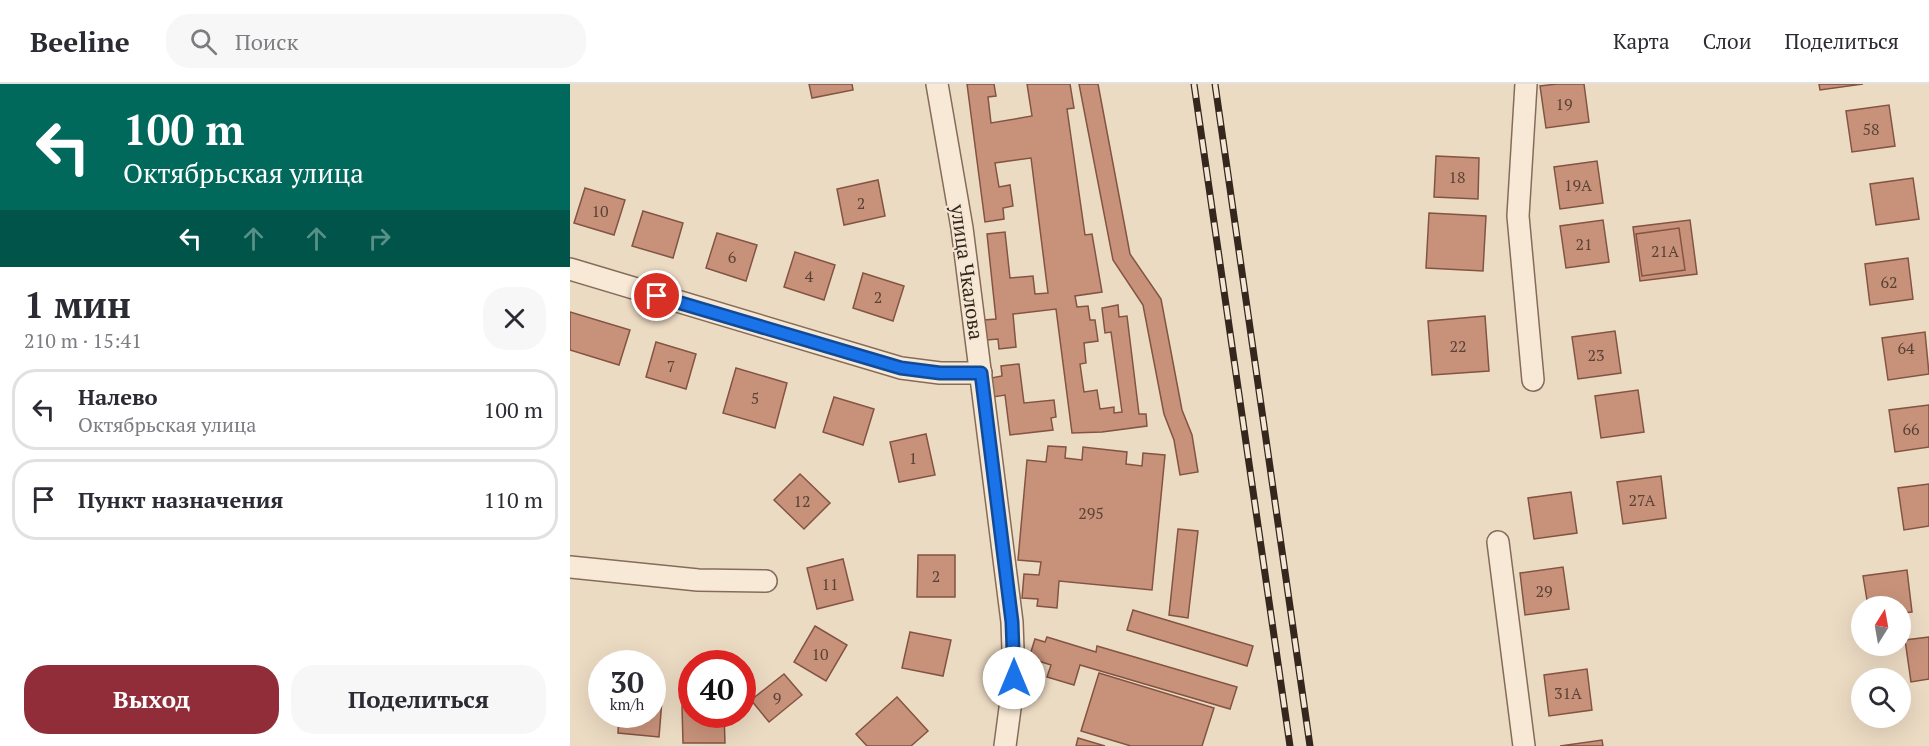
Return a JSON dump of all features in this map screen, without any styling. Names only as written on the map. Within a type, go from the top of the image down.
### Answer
[{"type":"street","name":"улица Чкалова","points":[[937,84],[962,228],[1012,622],[1014,678],[1005,746]]},
{"type":"street","points":[[1526,84],[1518,216],[1533,380]]},
{"type":"street","points":[[570,269],[901,368],[940,373],[981,373]]},
{"type":"street","points":[[1498,542],[1524,746]]},
{"type":"street","points":[[570,567],[669,578],[766,581]]},
{"type":"building","points":[[809,84],[852,84],[853,90],[812,98]]},
{"type":"building","points":[[967,84],[994,84],[996,96],[988,97],[991,123],[1032,116],[1027,84],[1070,84],[1074,108],[1067,109],[1085,235],[1092,234],[1102,292],[1075,296],[1077,307],[1088,306],[1090,320],[1095,320],[1098,341],[1084,343],[1086,363],[1080,364],[1084,392],[1097,390],[1100,409],[1114,407],[1114,413],[1122,412],[1111,332],[1105,333],[1102,308],[1118,305],[1119,317],[1127,316],[1139,414],[1146,414],[1147,426],[1072,433],[1056,309],[1013,314],[1016,347],[999,349],[998,339],[987,340],[984,320],[996,319],[987,234],[1005,232],[1010,278],[1033,276],[1035,294],[1048,293],[1031,158],[995,163],[999,187],[1010,185],[1013,206],[1003,208],[1004,219],[985,222]]},
{"type":"building","points":[[1079,84],[1098,84],[1130,254],[1161,299],[1182,410],[1192,435],[1198,472],[1180,475],[1174,440],[1164,414],[1143,305],[1113,260]]},
{"type":"building","points":[[1584,84],[1589,122],[1546,128],[1540,86]]},
{"type":"building","points":[[1819,84],[1863,84],[1820,90]]},
{"type":"building","points":[[1889,105],[1895,146],[1852,152],[1846,111]]},
{"type":"building","points":[[1436,156],[1479,158],[1478,199],[1434,197]]},
{"type":"building","points":[[1597,161],[1603,203],[1560,209],[1554,167]]},
{"type":"building","points":[[1913,178],[1919,219],[1876,225],[1870,184]]},
{"type":"building","points":[[878,180],[885,216],[844,225],[837,189]]},
{"type":"building","points":[[585,188],[625,200],[614,235],[574,223]]},
{"type":"building","points":[[643,211],[683,223],[673,258],[632,246]]},
{"type":"building","points":[[1429,213],[1486,216],[1483,271],[1426,268]]},
{"type":"building","points":[[1603,220],[1609,262],[1566,268],[1560,226]]},
{"type":"building","points":[[1690,220],[1697,274],[1640,281],[1633,227]]},
{"type":"building","points":[[1679,228],[1685,270],[1642,276],[1636,234]]},
{"type":"building","points":[[717,233],[757,245],[746,281],[706,268]]},
{"type":"building","points":[[795,252],[835,265],[824,300],[784,287]]},
{"type":"building","points":[[1908,258],[1913,299],[1870,305],[1865,264]]},
{"type":"building","points":[[863,273],[904,286],[893,321],[853,308]]},
{"type":"building","points":[[570,312],[630,330],[619,365],[570,350]]},
{"type":"building","points":[[1485,316],[1489,371],[1432,375],[1428,321]]},
{"type":"building","points":[[1615,331],[1621,373],[1578,379],[1572,337]]},
{"type":"building","points":[[1925,332],[1929,374],[1888,380],[1882,338]]},
{"type":"building","points":[[656,342],[696,354],[686,389],[646,377]]},
{"type":"building","points":[[1019,364],[1024,403],[1054,400],[1056,417],[1051,418],[1053,430],[1010,435],[1005,395],[993,397],[991,378],[1002,376],[1001,366]]},
{"type":"building","points":[[736,368],[787,383],[775,428],[723,413]]},
{"type":"building","points":[[1638,390],[1644,432],[1601,438],[1595,396]]},
{"type":"building","points":[[834,397],[874,409],[863,445],[823,432]]},
{"type":"building","points":[[1929,405],[1929,447],[1895,452],[1889,410]]},
{"type":"building","points":[[926,434],[935,475],[899,482],[890,442]]},
{"type":"building","points":[[1048,446],[1066,447],[1065,458],[1082,460],[1083,447],[1127,452],[1126,464],[1142,466],[1143,453],[1165,455],[1152,590],[1059,581],[1057,608],[1037,606],[1038,599],[1022,598],[1024,574],[1039,575],[1041,562],[1018,560],[1027,460],[1046,462]]},
{"type":"building","points":[[800,474],[830,503],[804,529],[774,500]]},
{"type":"building","points":[[1661,476],[1666,518],[1623,524],[1617,482]]},
{"type":"building","points":[[1929,484],[1929,526],[1904,530],[1898,488]]},
{"type":"building","points":[[1571,492],[1577,533],[1534,539],[1528,498]]},
{"type":"building","points":[[1178,529],[1198,531],[1188,618],[1169,615]]},
{"type":"building","points":[[918,555],[955,555],[955,597],[917,597]]},
{"type":"building","points":[[843,559],[853,600],[817,609],[807,568]]},
{"type":"building","points":[[1563,567],[1569,609],[1525,615],[1520,573]]},
{"type":"building","points":[[1907,570],[1910,596],[1866,596],[1863,576]]},
{"type":"building","points":[[1133,610],[1253,646],[1247,666],[1127,630]]},
{"type":"building","points":[[815,626],[847,645],[826,681],[794,662]]},
{"type":"building","points":[[910,632],[951,640],[943,676],[902,668]]},
{"type":"building","points":[[1047,637],[1096,652],[1097,646],[1237,687],[1230,709],[1080,665],[1074,685],[1047,677],[1051,665],[1029,658],[1035,639],[1045,642]]},
{"type":"building","points":[[1929,637],[1929,679],[1911,682],[1911,668],[1909,668],[1907,656],[1911,656],[1911,639]]},
{"type":"building","points":[[1587,669],[1592,710],[1549,716],[1544,675]]},
{"type":"building","points":[[1099,673],[1214,708],[1202,746],[1131,746],[1081,731]]},
{"type":"building","points":[[784,674],[802,695],[769,722],[756,706],[756,696]]},
{"type":"building","points":[[897,697],[928,731],[911,746],[867,746],[856,734]]},
{"type":"building","points":[[618,728],[660,728],[659,737],[618,733]]},
{"type":"building","points":[[683,728],[724,728],[725,743],[683,743]]},
{"type":"building","points":[[1078,738],[1105,746],[1076,746]]},
{"type":"building","points":[[1602,740],[1603,746],[1560,746]]},
{"type":"railway","points":[[1194,84],[1290,746]]},
{"type":"railway","points":[[1215,84],[1310,746]]},
{"type":"route","points":[[657,296],[853,356],[901,368],[940,373],[981,373],[1012,622],[1014,678]]}]
